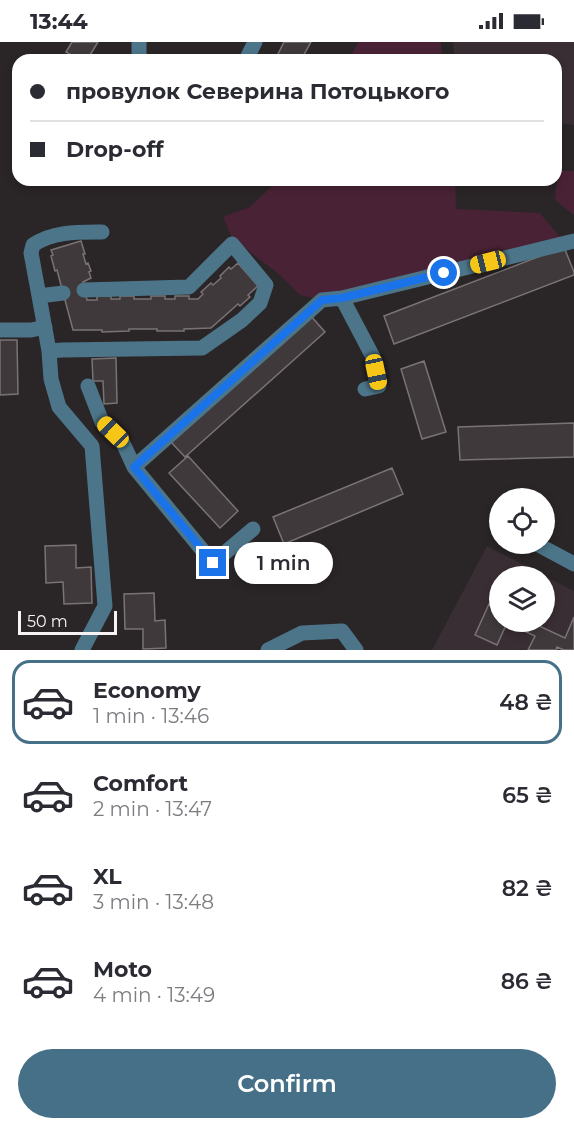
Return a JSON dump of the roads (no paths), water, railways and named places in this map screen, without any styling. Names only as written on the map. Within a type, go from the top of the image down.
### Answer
[{"type":"street","points":[[82,650],[105,606],[92,446],[59,407],[51,379],[49,351],[31,253],[33,245],[40,240],[70,232],[102,232]]},
{"type":"street","points":[[134,467],[322,300],[342,298],[574,241]]},
{"type":"street","points":[[49,351],[202,348],[242,320],[260,303],[266,285],[232,244],[189,287],[84,290]]},
{"type":"street","points":[[39,296],[63,293]]},
{"type":"street","points":[[342,298],[373,357],[379,386],[365,389]]},
{"type":"street","points":[[0,330],[31,330],[45,327]]},
{"type":"street","points":[[88,386],[102,422],[123,443],[134,467],[213,563],[253,529]]},
{"type":"street","points":[[555,554],[574,564]]},
{"type":"street","points":[[268,650],[302,633],[342,631],[356,650]]}]
